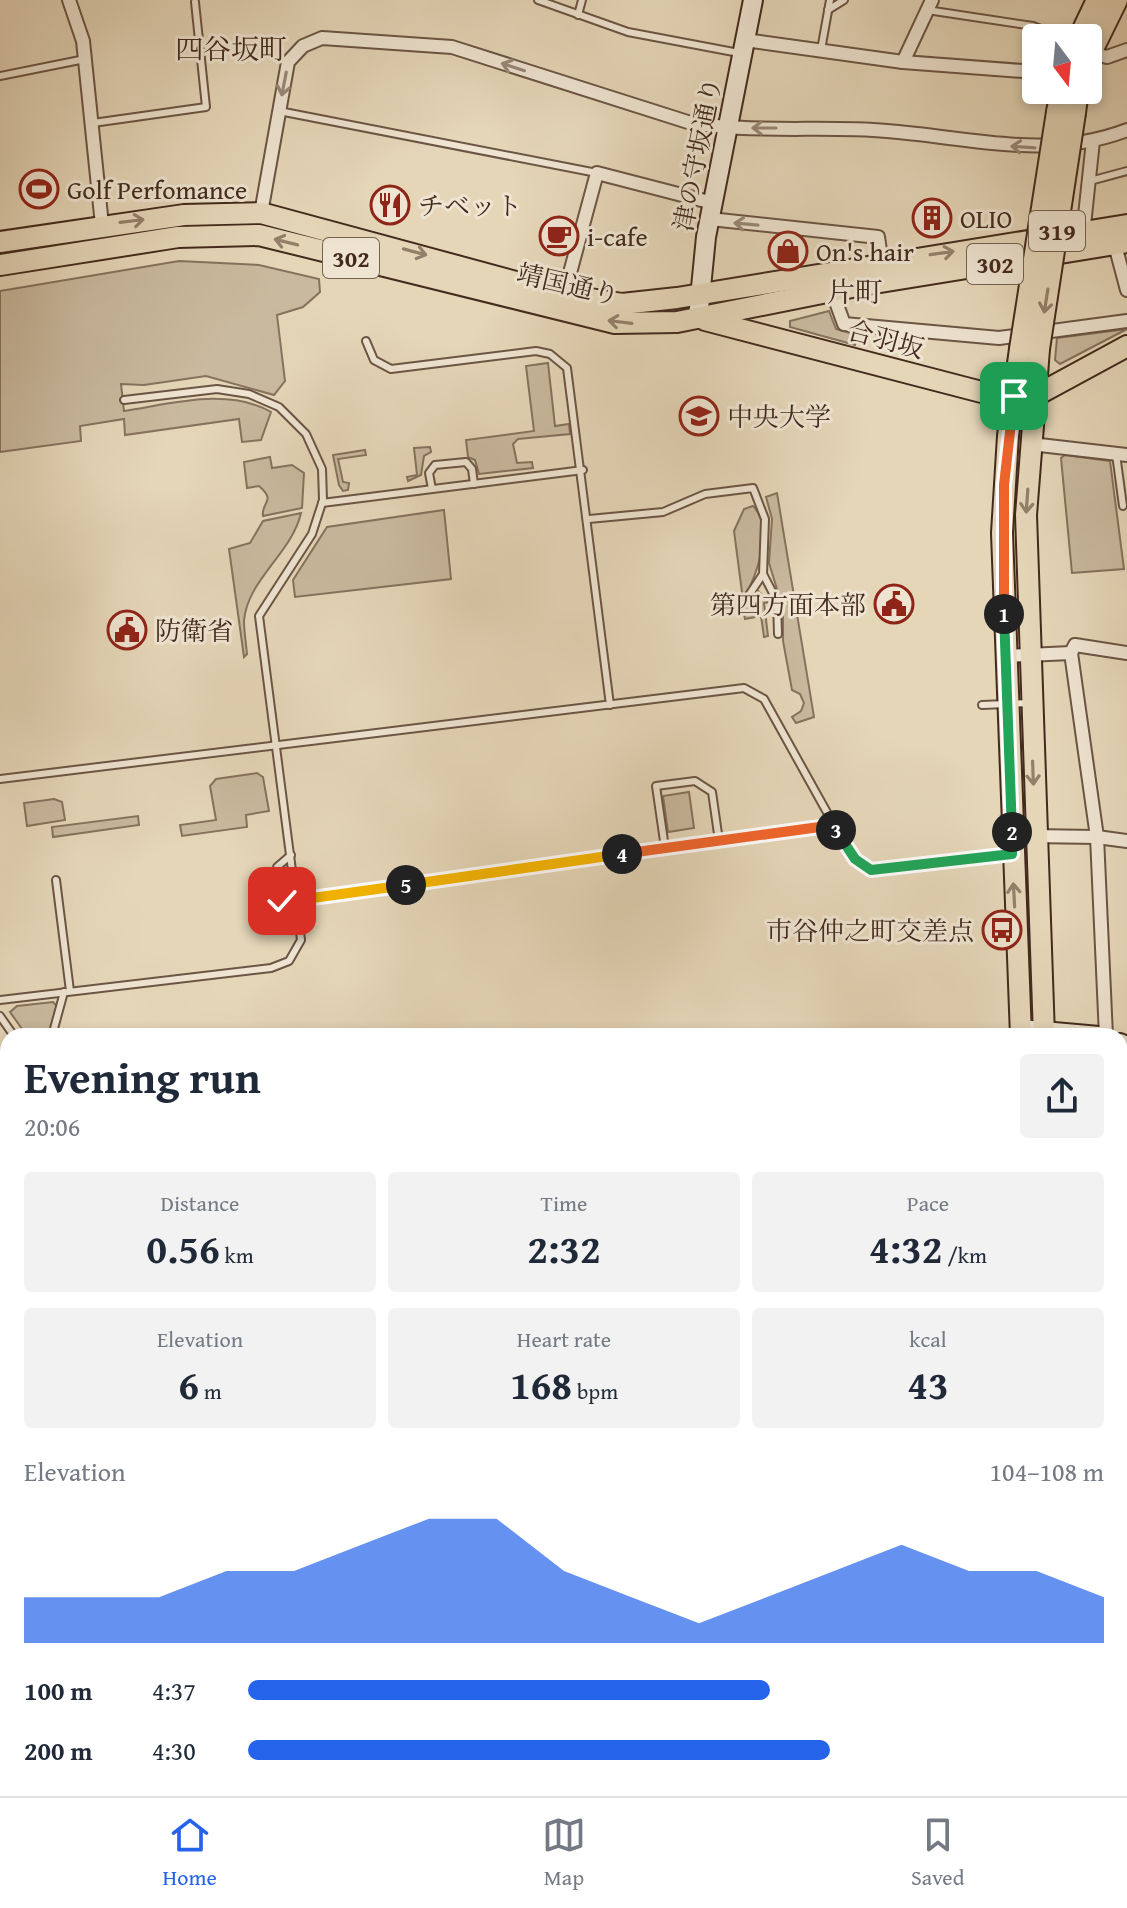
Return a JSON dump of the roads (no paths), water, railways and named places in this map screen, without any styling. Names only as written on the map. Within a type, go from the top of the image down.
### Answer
[{"type":"main road","points":[[1092,24],[1097,0]]},
{"type":"main road","points":[[1102,24],[1117,0]]},
{"type":"main road","name":"319","points":[[1064,104],[1066,112]]},
{"type":"main road","name":"319","points":[[1020,1028],[1002,533],[1014,396],[1030,349],[1066,112],[1070,104]]},
{"type":"main road","name":"靖国通り","points":[[0,242],[184,215],[261,213],[564,295],[622,304],[1092,233],[1127,225]]},
{"type":"main road","name":"靖国通り","points":[[0,265],[178,237],[259,235],[615,323],[698,318],[786,299],[1121,244]]},
{"type":"main road","points":[[699,294],[724,312],[780,337]]},
{"type":"main road","points":[[749,324],[747,319],[752,312],[786,299]]},
{"type":"main road","name":"合羽坂","points":[[698,318],[993,395],[1014,396]]},
{"type":"main road","name":"302","points":[[1014,396],[1035,396],[1127,346]]},
{"type":"main road","name":"319","points":[[1030,349],[1035,396],[1026,515],[1030,703],[1044,1028]]},
{"type":"street","points":[[69,0],[85,59],[102,225]]},
{"type":"street","name":"津の守坂通り","points":[[698,318],[711,211],[753,0]]},
{"type":"street","points":[[903,62],[929,5]]},
{"type":"street","points":[[261,213],[288,62],[303,46],[322,38],[452,47],[694,124],[729,128],[887,131],[1032,148],[1093,141],[1127,130]]},
{"type":"street","points":[[744,47],[821,50],[903,62],[1022,71]]},
{"type":"street","points":[[1102,55],[1107,57],[1127,50]]},
{"type":"street","points":[[1092,233],[1084,225],[1093,141]]},
{"type":"street","points":[[564,295],[597,173],[711,211],[878,237],[881,257],[874,264]]},
{"type":"street","points":[[1121,244],[1127,290]]},
{"type":"street","points":[[832,291],[844,324],[902,331],[999,338],[1127,321]]},
{"type":"street","points":[[1031,444],[1121,454]]},
{"type":"street","points":[[1106,1028],[1097,837],[1071,653],[1075,645],[1127,653]]},
{"type":"street","points":[[1006,656],[1071,653]]},
{"type":"street","points":[[1012,845],[1036,836],[1127,841]]},
{"type":"lane","points":[[538,0],[628,32],[744,47]]},
{"type":"lane","points":[[578,15],[582,0]]},
{"type":"lane","points":[[821,50],[830,0]]},
{"type":"lane","points":[[828,10],[844,0]]},
{"type":"lane","points":[[90,123],[206,107],[195,2]]},
{"type":"lane","points":[[929,5],[1023,24]]},
{"type":"lane","points":[[0,76],[85,59]]},
{"type":"lane","points":[[279,111],[597,173]]},
{"type":"lane","points":[[1090,181],[1127,171]]},
{"type":"lane","points":[[366,341],[374,360],[391,369],[536,351],[559,359],[571,379],[610,705]]},
{"type":"lane","points":[[0,1000],[281,966],[289,961],[301,940],[259,616],[312,534],[322,503],[322,469],[306,434],[266,400],[217,389],[124,400]]},
{"type":"lane","points":[[1121,454],[1123,506]]},
{"type":"lane","points":[[432,489],[429,473],[435,465],[466,462],[472,469],[474,484]]},
{"type":"lane","points":[[322,503],[583,470]]},
{"type":"lane","points":[[589,519],[663,512],[705,494],[753,488],[765,519],[763,574],[777,601],[778,634]]},
{"type":"lane","points":[[743,604],[763,574]]},
{"type":"lane","points":[[0,779],[744,688],[764,699],[855,859],[871,870],[1012,845]]},
{"type":"lane","points":[[982,705],[1030,703]]},
{"type":"lane","points":[[665,848],[656,786],[695,781],[712,792],[719,841]]},
{"type":"lane","points":[[298,900],[834,825]]},
{"type":"lane","points":[[291,855],[277,867],[276,874],[282,901],[298,909]]},
{"type":"lane","points":[[55,1028],[67,992],[56,880]]},
{"type":"place","name":"Golf Perfomance","points":[[39,189]]},
{"type":"place","name":"チベット","points":[[390,205]]},
{"type":"place","name":"OLIO","points":[[932,218]]},
{"type":"place","name":"i-cafe","points":[[559,236]]},
{"type":"place","name":"On's hair","points":[[788,251]]},
{"type":"place","name":"中央大学","points":[[699,416]]},
{"type":"place","name":"第四方面本部","points":[[894,604]]},
{"type":"place","name":"防衛省","points":[[127,630]]},
{"type":"place","name":"市谷仲之町交差点","points":[[1002,930]]},
{"type":"district","name":"四谷坂町","points":[[231,48]]},
{"type":"district","name":"片町","points":[[855,291]]}]
